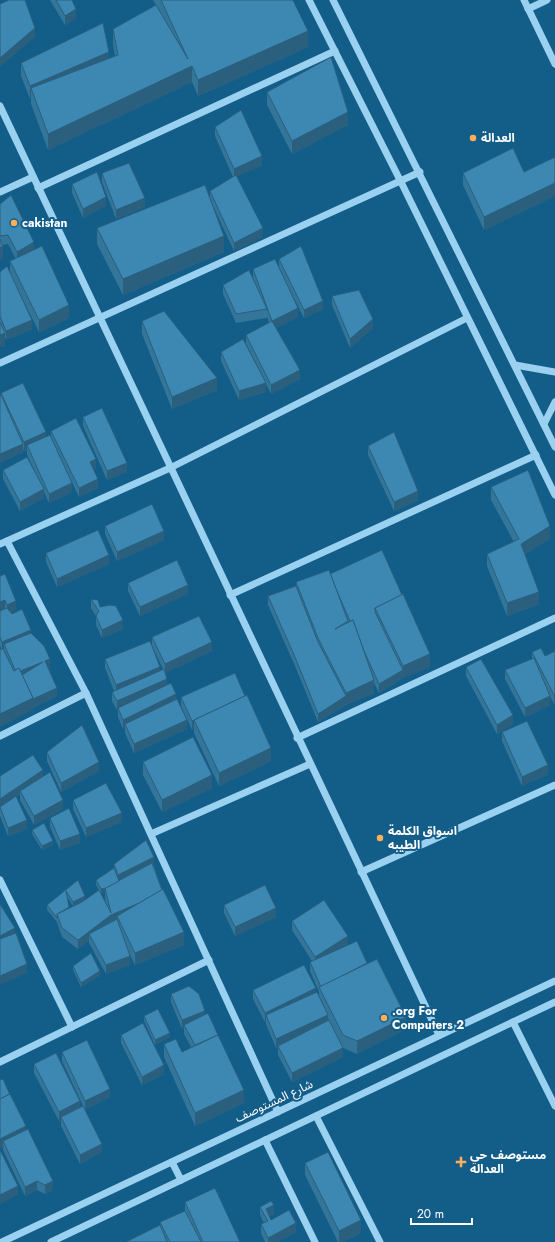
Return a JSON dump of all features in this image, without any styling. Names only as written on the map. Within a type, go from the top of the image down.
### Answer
[{"type":"street","points":[[310,0],[555,496]]},
{"type":"street","points":[[333,0],[420,172],[555,447]]},
{"type":"street","points":[[524,0],[555,64]]},
{"type":"street","points":[[528,9],[547,0]]},
{"type":"street","points":[[38,188],[335,50]]},
{"type":"street","points":[[0,106],[297,738],[439,1035]]},
{"type":"street","points":[[0,363],[401,182],[420,172]]},
{"type":"street","points":[[0,192],[33,177]]},
{"type":"street","points":[[278,1112],[86,693],[3,543],[170,468],[467,318]]},
{"type":"street","points":[[515,365],[554,373]]},
{"type":"street","points":[[544,424],[555,402]]},
{"type":"street","points":[[230,595],[536,455]]},
{"type":"street","points":[[297,738],[555,618]]},
{"type":"street","points":[[0,736],[86,693]]},
{"type":"street","points":[[151,834],[310,764]]},
{"type":"street","points":[[361,872],[555,784]]},
{"type":"street","points":[[0,880],[72,1027]]},
{"type":"street","points":[[0,1062],[209,960]]},
{"type":"street","name":"شارع المستوصف","points":[[2,1242],[555,980]]},
{"type":"street","points":[[51,1242],[555,1002]]},
{"type":"street","points":[[513,1022],[555,1106]]},
{"type":"street","points":[[316,1116],[379,1240],[371,1242]]},
{"type":"street","points":[[265,1140],[315,1242]]},
{"type":"street","points":[[172,1162],[181,1180]]},
{"type":"building","points":[[9,0],[25,0],[35,28],[0,58],[0,4]]},
{"type":"building","points":[[56,0],[72,0],[76,9],[65,16]]},
{"type":"building","points":[[161,0],[293,0],[308,31],[198,80],[192,66],[48,134],[31,88],[118,55],[113,29],[156,5],[188,59]]},
{"type":"building","points":[[103,23],[109,52],[30,86],[21,63]]},
{"type":"building","points":[[331,57],[348,112],[292,141],[267,92]]},
{"type":"building","points":[[241,110],[262,156],[234,169],[215,127]]},
{"type":"building","points":[[513,148],[524,172],[555,157],[555,183],[484,217],[463,173]]},
{"type":"building","points":[[129,163],[145,198],[116,210],[102,173]]},
{"type":"building","points":[[97,172],[106,197],[83,209],[72,184]]},
{"type":"building","points":[[236,175],[263,228],[234,243],[210,191]]},
{"type":"building","points":[[205,185],[224,236],[123,279],[97,228]]},
{"type":"building","points":[[11,195],[34,242],[17,252],[8,235],[0,236],[0,204]]},
{"type":"building","points":[[0,239],[3,246],[0,248]]},
{"type":"building","points":[[42,246],[69,305],[39,320],[10,261]]},
{"type":"building","points":[[301,246],[323,301],[304,310],[279,259]]},
{"type":"building","points":[[275,259],[298,308],[272,321],[253,269]]},
{"type":"building","points":[[7,266],[32,320],[6,331],[0,316],[0,272]]},
{"type":"building","points":[[249,270],[267,309],[236,314],[223,285]]},
{"type":"building","points":[[359,290],[373,319],[350,339],[332,296]]},
{"type":"building","points":[[164,311],[217,378],[172,397],[142,321]]},
{"type":"building","points":[[272,321],[300,370],[271,385],[246,335]]},
{"type":"building","points":[[0,322],[5,333],[0,335]]},
{"type":"building","points":[[243,339],[266,383],[239,391],[221,352]]},
{"type":"building","points":[[23,383],[46,432],[24,442],[1,393]]},
{"type":"building","points":[[0,395],[23,444],[0,454]]},
{"type":"building","points":[[102,408],[127,463],[107,471],[83,417]]},
{"type":"building","points":[[76,418],[96,459],[90,462],[98,479],[79,488],[51,431]]},
{"type":"building","points":[[394,432],[418,491],[394,502],[368,446]]},
{"type":"building","points":[[50,435],[72,483],[49,494],[27,445]]},
{"type":"building","points":[[27,457],[44,489],[20,502],[3,470]]},
{"type":"building","points":[[528,470],[550,526],[521,544],[539,592],[507,603],[487,554],[519,539],[491,487]]},
{"type":"building","points":[[152,504],[164,531],[117,552],[105,526]]},
{"type":"building","points":[[98,530],[109,555],[57,579],[46,553]]},
{"type":"building","points":[[382,550],[402,595],[375,608],[375,612],[403,670],[379,684],[364,651],[353,620],[350,621],[330,574]]},
{"type":"building","points":[[177,560],[188,585],[140,607],[128,583]]},
{"type":"building","points":[[329,570],[348,621],[335,629],[353,620],[374,680],[346,693],[318,638],[296,582]]},
{"type":"building","points":[[5,574],[16,601],[7,605],[5,600],[0,602],[0,576]]},
{"type":"building","points":[[296,586],[318,642],[346,696],[318,714],[268,596]]},
{"type":"building","points":[[403,594],[430,654],[403,666],[375,608]]},
{"type":"building","points":[[91,599],[98,600],[100,607],[110,605],[116,606],[123,620],[102,630],[96,616],[99,611]]},
{"type":"building","points":[[7,608],[12,614],[22,609],[31,630],[2,642],[0,637],[0,611]]},
{"type":"building","points":[[199,616],[212,642],[165,664],[152,637]]},
{"type":"building","points":[[31,633],[44,646],[50,659],[45,661],[57,688],[33,699],[22,675],[43,662],[20,671],[19,668],[15,670],[4,644]]},
{"type":"building","points":[[150,641],[160,667],[116,685],[105,659]]},
{"type":"building","points":[[541,648],[545,656],[555,651],[554,695],[532,652]]},
{"type":"building","points":[[0,649],[3,649],[14,671],[19,668],[33,698],[0,714]]},
{"type":"building","points":[[534,658],[550,696],[525,708],[505,670]]},
{"type":"building","points":[[481,659],[513,715],[497,725],[466,667]]},
{"type":"building","points":[[164,669],[167,679],[117,701],[112,692]]},
{"type":"building","points":[[235,673],[245,696],[192,721],[181,697]]},
{"type":"building","points":[[171,683],[176,694],[123,720],[118,708]]},
{"type":"building","points":[[247,695],[271,748],[219,773],[194,720]]},
{"type":"building","points":[[177,699],[187,720],[134,744],[125,724]]},
{"type":"building","points":[[527,721],[548,765],[522,777],[502,732]]},
{"type":"building","points":[[82,725],[99,762],[61,783],[47,752]]},
{"type":"building","points":[[193,737],[212,775],[162,800],[143,762]]},
{"type":"building","points":[[33,755],[43,770],[0,799],[0,776]]},
{"type":"building","points":[[50,772],[63,800],[34,816],[20,791]]},
{"type":"building","points":[[106,783],[122,813],[86,828],[73,800]]},
{"type":"building","points":[[16,796],[27,820],[8,828],[0,807]]},
{"type":"building","points":[[69,808],[80,834],[60,841],[50,818]]},
{"type":"building","points":[[44,823],[53,841],[42,846],[32,830]]},
{"type":"building","points":[[146,840],[154,857],[118,875],[114,864]]},
{"type":"building","points":[[152,863],[162,890],[139,903],[111,915],[78,940],[62,928],[57,914],[82,902],[99,890],[111,913],[105,888]]},
{"type":"building","points":[[114,868],[119,881],[101,889],[96,880]]},
{"type":"building","points":[[78,880],[85,896],[73,902],[66,891],[69,907],[57,914],[57,918],[47,905]]},
{"type":"building","points":[[265,885],[276,908],[235,927],[224,905]]},
{"type":"building","points":[[163,889],[184,932],[135,953],[117,916]]},
{"type":"building","points":[[324,900],[348,936],[315,957],[292,921]]},
{"type":"building","points":[[0,904],[15,928],[0,936]]},
{"type":"building","points":[[117,919],[130,956],[106,965],[89,934]]},
{"type":"building","points":[[16,933],[27,964],[0,976],[0,939]]},
{"type":"building","points":[[357,941],[367,963],[321,987],[310,962]]},
{"type":"building","points":[[91,953],[100,971],[81,983],[73,966]]},
{"type":"building","points":[[377,959],[406,1017],[357,1041],[343,1035],[319,987]]},
{"type":"building","points":[[304,965],[316,988],[265,1013],[253,990]]},
{"type":"building","points":[[189,986],[199,994],[205,1011],[182,1020],[171,994]]},
{"type":"building","points":[[317,992],[328,1015],[276,1039],[266,1015]]},
{"type":"building","points":[[158,1009],[170,1033],[155,1040],[144,1016]]},
{"type":"building","points":[[208,1013],[218,1035],[195,1045],[184,1025]]},
{"type":"building","points":[[329,1020],[343,1048],[292,1073],[278,1046]]},
{"type":"building","points":[[143,1023],[164,1065],[142,1077],[121,1035]]},
{"type":"building","points":[[218,1035],[244,1090],[195,1113],[164,1044],[176,1039],[182,1052]]},
{"type":"building","points":[[87,1040],[110,1089],[85,1101],[62,1052]]},
{"type":"building","points":[[56,1053],[80,1101],[59,1112],[34,1064]]},
{"type":"building","points":[[3,1079],[10,1094],[0,1099],[0,1080]]},
{"type":"building","points":[[10,1094],[26,1126],[0,1139],[0,1099]]},
{"type":"building","points":[[83,1106],[102,1144],[80,1155],[61,1117]]},
{"type":"building","points":[[28,1129],[53,1181],[45,1185],[37,1181],[25,1187],[3,1141]]},
{"type":"building","points":[[0,1150],[18,1186],[0,1195]]},
{"type":"building","points":[[328,1152],[361,1220],[339,1231],[305,1163]]},
{"type":"building","points":[[215,1188],[240,1242],[203,1242],[185,1202]]},
{"type":"building","points":[[271,1201],[274,1205],[266,1209],[271,1220],[289,1210],[296,1223],[268,1238],[261,1224],[268,1221],[260,1207]]},
{"type":"building","points":[[185,1211],[201,1242],[170,1242],[160,1222]]},
{"type":"building","points":[[160,1225],[167,1242],[126,1242]]},
{"type":"place","name":"العدالة","points":[[473,138]]},
{"type":"place","name":"cakistan","points":[[14,223]]},
{"type":"place","name":"اسواق الكلمة الطيبه","points":[[380,838]]},
{"type":"place","name":".org For Computers 2","points":[[384,1018]]},
{"type":"place","name":"مستوصف حي العداله","points":[[461,1162]]}]
